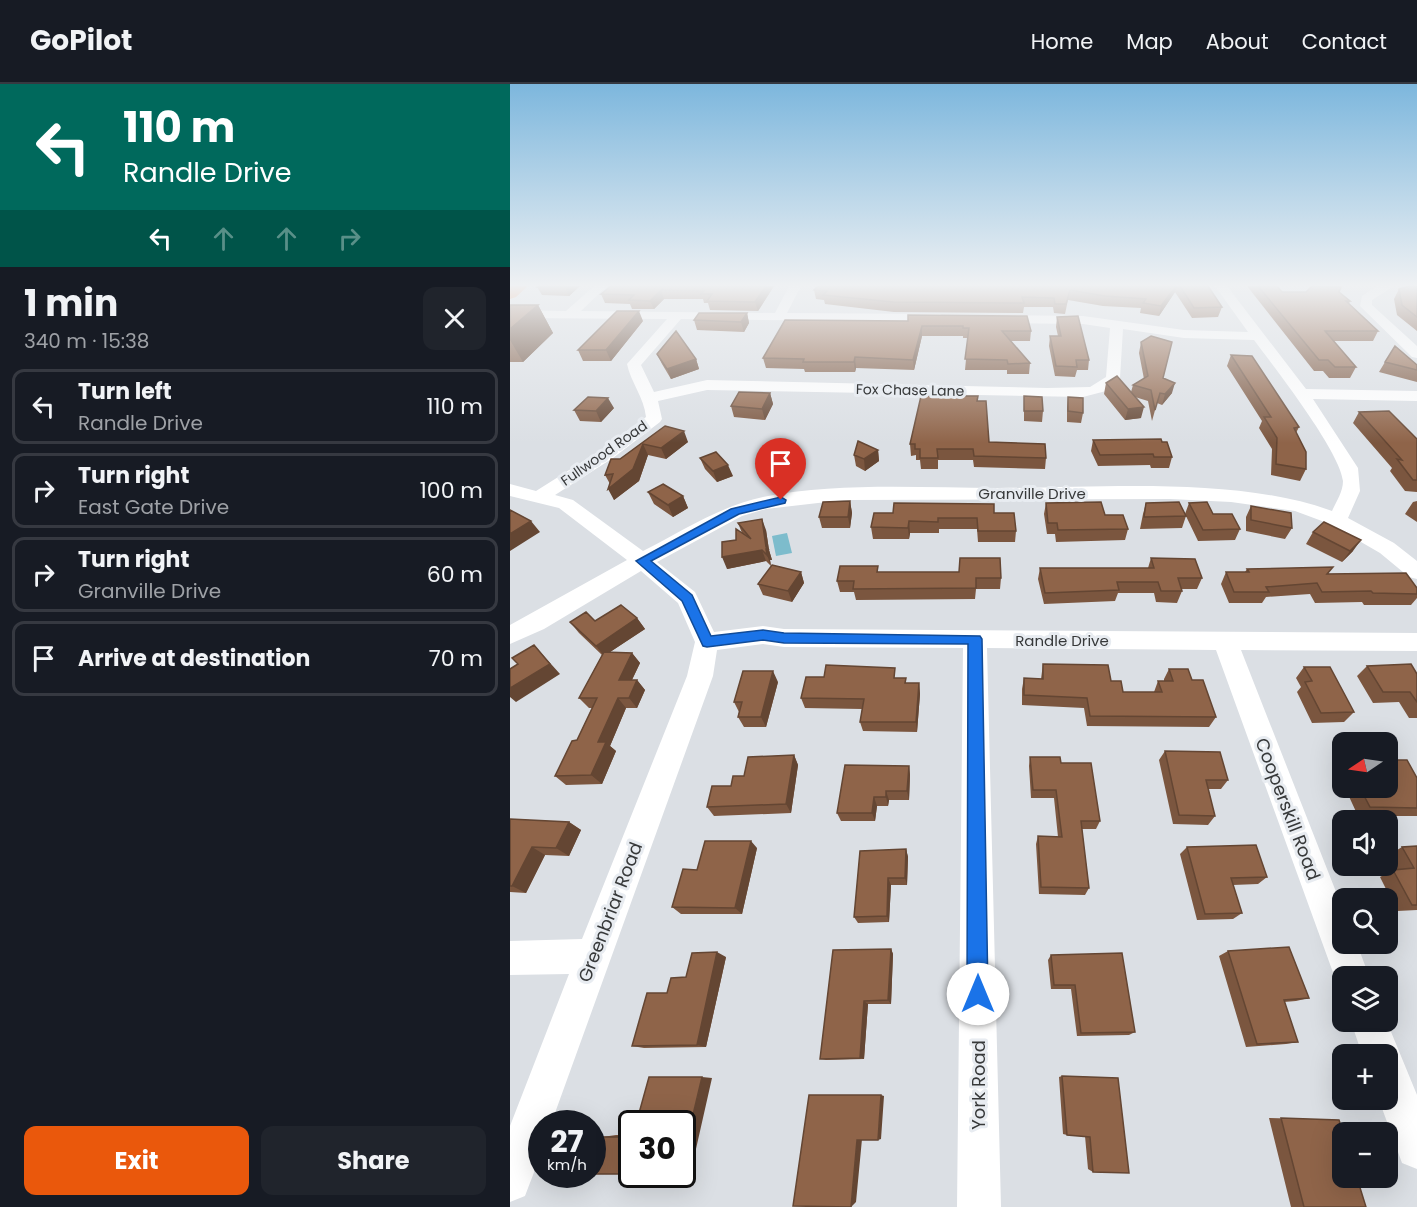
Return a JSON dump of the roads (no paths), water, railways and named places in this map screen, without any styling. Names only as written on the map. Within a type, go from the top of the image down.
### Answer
[{"type":"street","name":"Fullwood Road","points":[[541,496],[607,454],[654,418],[654,404],[635,374],[634,364],[657,338]]},
{"type":"street","name":"Fox Chase Lane","points":[[649,398],[707,386],[1047,393],[1100,389],[1108,385],[1113,378],[1116,338]]},
{"type":"street","points":[[1260,338],[1301,394],[1349,468],[1351,491],[1337,520]]},
{"type":"street","points":[[1400,338],[1417,354]]},
{"type":"street","points":[[1301,394],[1417,396]]},
{"type":"street","points":[[510,490],[566,504],[642,561],[687,598],[707,642]]},
{"type":"street","name":"Granville Drive","points":[[510,635],[536,623],[642,561],[735,512],[764,503],[844,494],[1170,493],[1281,501],[1337,520],[1387,548],[1417,572]]},
{"type":"street","name":"Randle Drive","points":[[707,642],[763,635],[784,638],[1417,642]]},
{"type":"street","name":"York Road","points":[[975,639],[979,1207]]},
{"type":"street","name":"Cooperskill Road","points":[[1225,641],[1348,966]]},
{"type":"street","name":"Greenbriar Road","points":[[510,1182],[700,676],[707,642]]},
{"type":"street","points":[[510,958],[593,956]]},
{"type":"street","points":[[1398,1097],[1417,1148]]},
{"type":"water","points":[[787,533],[792,553],[776,556],[772,536]]}]
